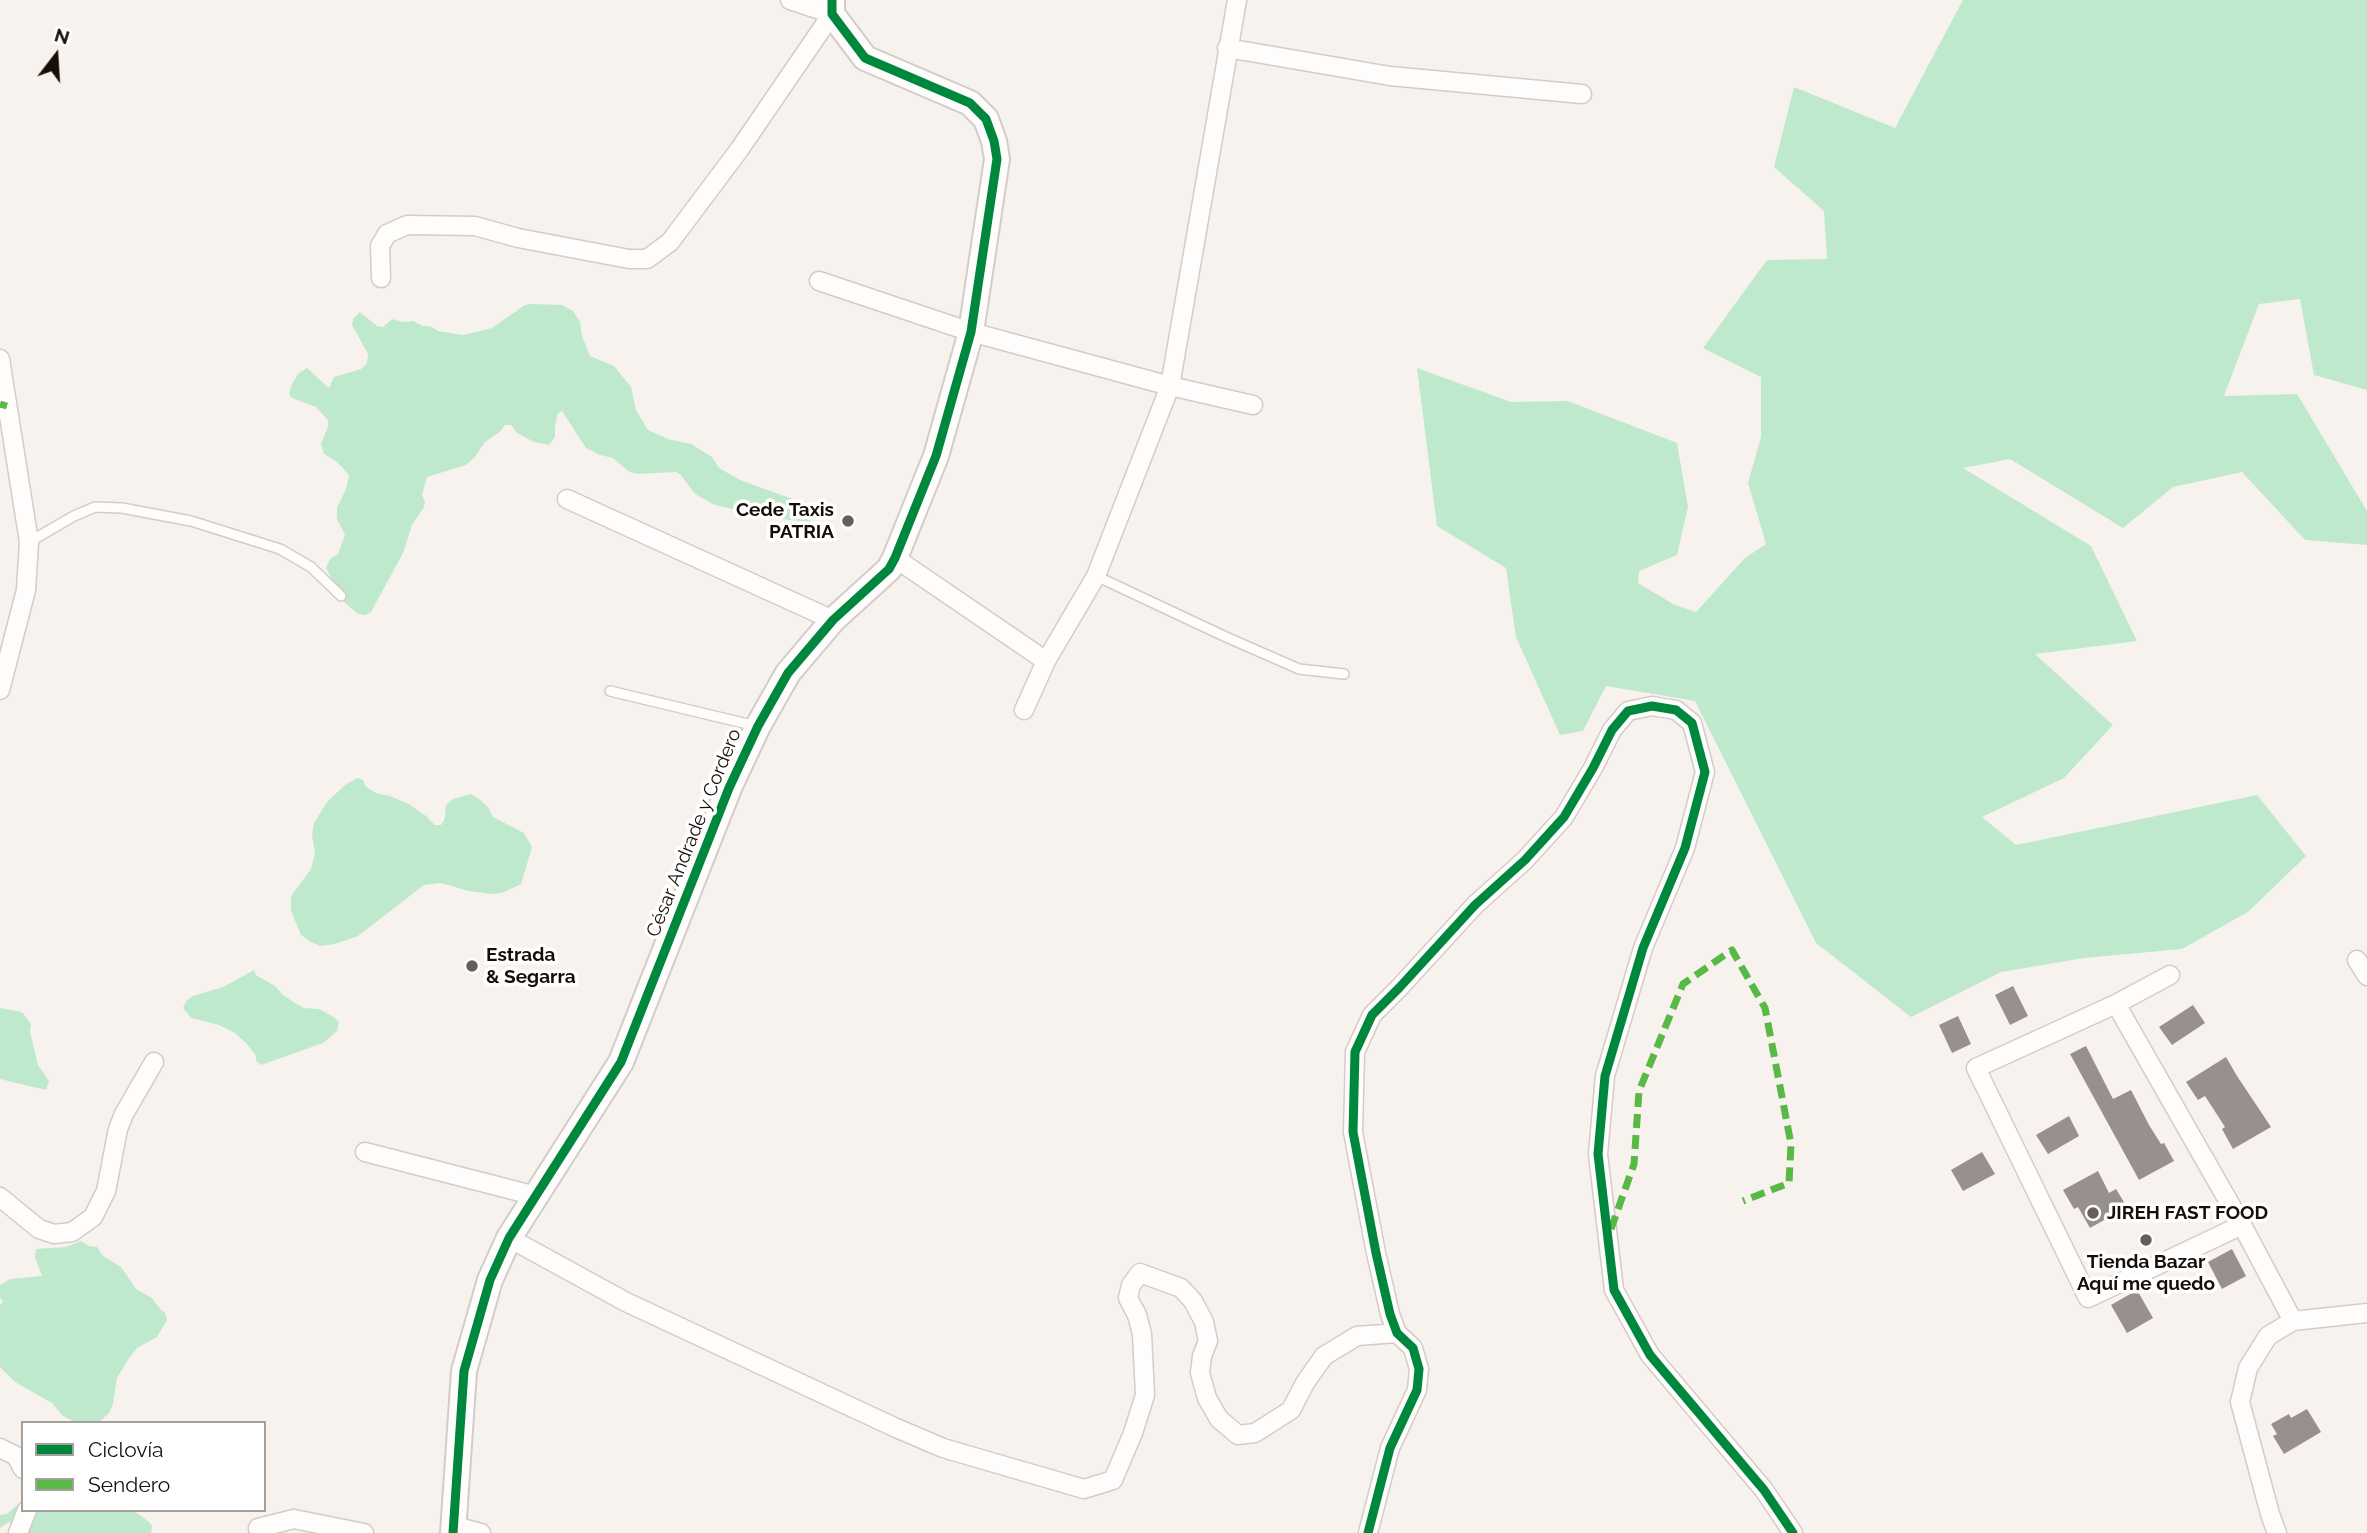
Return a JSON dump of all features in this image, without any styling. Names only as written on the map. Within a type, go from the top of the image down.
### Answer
[{"type":"street","points":[[382,278],[380,246],[387,234],[407,225],[475,226],[518,238],[629,259],[647,259],[670,242],[739,150],[832,7],[790,0]]},
{"type":"street","points":[[1024,710],[1045,661],[1096,576],[1170,386],[1237,0]]},
{"type":"street","name":"César Andrade y Cordero","points":[[454,1529],[464,1371],[490,1280],[509,1238],[621,1062],[729,788],[758,726],[788,673],[833,620],[889,569],[895,558],[936,456],[971,332],[997,159],[986,119],[970,103],[865,58],[832,7]]},
{"type":"street","points":[[1227,48],[1390,76],[1582,94]]},
{"type":"street","points":[[819,281],[971,332],[1170,386],[1253,405]]},
{"type":"street","points":[[0,359],[29,542],[26,590],[1,682]]},
{"type":"street","points":[[567,499],[833,620]]},
{"type":"street","points":[[895,558],[1045,661]]},
{"type":"street","points":[[1368,1533],[1390,1448],[1417,1390],[1419,1369],[1413,1348],[1397,1333],[1376,1253],[1353,1132],[1355,1052],[1372,1014],[1475,905],[1525,860],[1564,817],[1612,730],[1628,711],[1652,706],[1676,710],[1692,723],[1705,772],[1685,848],[1643,947],[1605,1076],[1598,1154],[1614,1290],[1650,1355],[1764,1490],[1793,1533]]},
{"type":"street","points":[[2357,960],[2367,976]]},
{"type":"street","points":[[2170,975],[2116,1004],[1976,1068],[2088,1298],[2242,1225]]},
{"type":"street","points":[[2116,1004],[2242,1225],[2292,1321]]},
{"type":"street","points":[[0,1197],[39,1228],[54,1234],[72,1232],[93,1217],[106,1191],[118,1129],[154,1062]]},
{"type":"street","points":[[365,1152],[536,1196]]},
{"type":"street","points":[[509,1238],[626,1302],[894,1427],[943,1448],[1084,1489],[1113,1480],[1133,1433],[1145,1395],[1142,1334],[1137,1315],[1128,1298],[1130,1285],[1140,1273],[1181,1287],[1193,1301],[1204,1322],[1208,1341],[1202,1356],[1200,1373],[1207,1398],[1219,1419],[1238,1435],[1255,1433],[1291,1410],[1305,1382],[1324,1356],[1357,1336],[1397,1333]]},
{"type":"street","points":[[2277,1533],[2240,1402],[2248,1368],[2268,1336],[2292,1321],[2367,1313]]},
{"type":"street","points":[[0,1448],[16,1456],[21,1465]]},
{"type":"street","points":[[18,1533],[26,1512]]},
{"type":"street","points":[[258,1528],[294,1519],[364,1533]]},
{"type":"street","points":[[454,1529],[481,1533]]},
{"type":"lane","points":[[29,542],[95,507],[121,508],[191,522],[281,549],[312,567],[341,596]]},
{"type":"lane","points":[[1096,576],[1299,669],[1344,674]]},
{"type":"lane","points":[[610,691],[758,726]]},
{"type":"green space","points":[[1963,0],[2367,0],[2367,390],[2314,375],[2300,299],[2259,304],[2224,396],[2297,394],[2367,511],[2367,545],[2305,540],[2242,472],[2173,487],[2123,528],[2010,459],[1963,468],[2091,546],[2137,641],[2035,654],[2113,725],[2064,778],[1982,817],[2016,845],[2257,795],[2306,856],[2248,912],[2182,949],[2084,958],[2001,972],[1911,1017],[1816,943],[1695,701],[1606,686],[1583,731],[1560,735],[1516,637],[1506,568],[1437,526],[1417,368],[1511,402],[1568,401],[1677,443],[1688,507],[1677,555],[1639,571],[1638,583],[1673,604],[1696,612],[1745,558],[1766,544],[1748,483],[1761,437],[1761,377],[1703,348],[1767,260],[1827,259],[1824,211],[1774,167],[1794,87],[1895,128]]},
{"type":"green space","points":[[525,305],[562,305],[573,311],[580,322],[590,356],[614,366],[631,387],[636,410],[648,430],[668,439],[691,444],[712,457],[719,468],[740,480],[807,505],[812,516],[810,522],[773,518],[715,505],[695,494],[676,472],[637,474],[628,471],[613,458],[586,448],[562,411],[558,413],[555,437],[549,445],[534,442],[517,433],[511,425],[505,425],[485,442],[466,465],[427,477],[422,495],[424,507],[412,525],[403,553],[371,612],[358,614],[344,602],[326,568],[330,559],[338,554],[345,535],[337,519],[337,508],[349,475],[337,462],[324,454],[321,444],[328,420],[316,407],[292,398],[289,394],[292,384],[298,374],[307,368],[329,388],[334,377],[361,369],[367,363],[368,354],[352,325],[353,319],[360,312],[377,326],[383,327],[392,319],[413,321],[438,331],[463,335],[492,328]]},
{"type":"green space","points":[[357,778],[363,780],[366,787],[376,793],[409,804],[435,825],[441,825],[445,818],[446,805],[453,799],[471,794],[478,798],[488,807],[493,817],[524,833],[532,847],[521,884],[502,893],[491,894],[441,883],[424,885],[358,936],[320,946],[311,942],[301,935],[291,911],[291,896],[311,869],[315,853],[312,835],[314,823],[327,802]]},
{"type":"green space","points":[[254,970],[256,975],[275,986],[295,1003],[304,1008],[319,1009],[334,1017],[339,1022],[337,1031],[323,1043],[261,1065],[247,1044],[235,1033],[219,1025],[191,1018],[183,1008],[193,996],[223,987]]},
{"type":"green space","points":[[0,1008],[22,1012],[31,1024],[30,1031],[38,1065],[49,1081],[46,1090],[0,1079]]},
{"type":"green space","points":[[81,1241],[97,1247],[103,1256],[121,1267],[136,1289],[152,1298],[165,1313],[167,1320],[157,1337],[137,1348],[129,1358],[117,1378],[109,1413],[100,1421],[72,1421],[63,1416],[52,1403],[15,1382],[0,1367],[0,1305],[3,1302],[0,1298],[0,1285],[10,1279],[42,1276],[35,1258],[36,1249],[66,1247]]},
{"type":"green space","points":[[21,1502],[21,1512],[136,1512],[152,1526],[151,1533],[25,1533],[9,1522],[0,1528],[0,1515],[7,1514]]},
{"type":"building","points":[[2013,986],[2028,1016],[2010,1025],[1995,995]]},
{"type":"building","points":[[2193,1005],[2205,1023],[2172,1045],[2159,1027]]},
{"type":"building","points":[[1958,1016],[1971,1044],[1952,1053],[1939,1025]]},
{"type":"building","points":[[2086,1046],[2113,1099],[2131,1090],[2149,1125],[2174,1161],[2139,1180],[2070,1054]]},
{"type":"building","points":[[2226,1057],[2271,1127],[2233,1149],[2222,1129],[2225,1127],[2205,1096],[2198,1100],[2186,1082]]},
{"type":"building","points":[[2069,1116],[2079,1136],[2048,1154],[2036,1135]]},
{"type":"building","points":[[1982,1152],[1995,1174],[1963,1191],[1951,1170]]},
{"type":"building","points":[[2098,1171],[2109,1193],[2116,1189],[2127,1207],[2090,1228],[2078,1207],[2074,1209],[2063,1190]]},
{"type":"building","points":[[2232,1249],[2246,1276],[2222,1289],[2208,1262]]},
{"type":"building","points":[[2137,1290],[2153,1318],[2127,1333],[2111,1305]]},
{"type":"building","points":[[2307,1409],[2321,1432],[2284,1454],[2273,1436],[2277,1434],[2271,1424],[2289,1414],[2291,1418]]},
{"type":"marked path","points":[[0,404],[7,406]]},
{"type":"marked path","points":[[1611,1229],[1634,1164],[1639,1091],[1683,984],[1732,950],[1765,1008],[1791,1144],[1789,1183],[1743,1201]]},
{"type":"cycle path","points":[[453,1533],[464,1371],[490,1280],[509,1238],[621,1062],[729,788],[758,726],[788,673],[833,620],[889,569],[895,558],[936,456],[971,332],[997,159],[986,119],[970,103],[865,58],[832,14],[832,0]]},
{"type":"cycle path","points":[[1368,1533],[1390,1448],[1417,1390],[1419,1369],[1413,1348],[1397,1333],[1376,1253],[1353,1132],[1355,1052],[1372,1015],[1475,905],[1525,860],[1564,817],[1612,730],[1628,711],[1652,706],[1676,710],[1692,723],[1705,772],[1685,848],[1643,948],[1605,1076],[1598,1154],[1614,1290],[1650,1355],[1764,1490],[1793,1533]]},
{"type":"place","name":"Cede Taxis PATRIA","points":[[848,521]]},
{"type":"place","name":"Estrada & Segarra","points":[[472,966]]},
{"type":"place","name":"JIREH FAST FOOD","points":[[2093,1213]]},
{"type":"place","name":"Tienda Bazar Aquí me quedo","points":[[2146,1240]]}]
